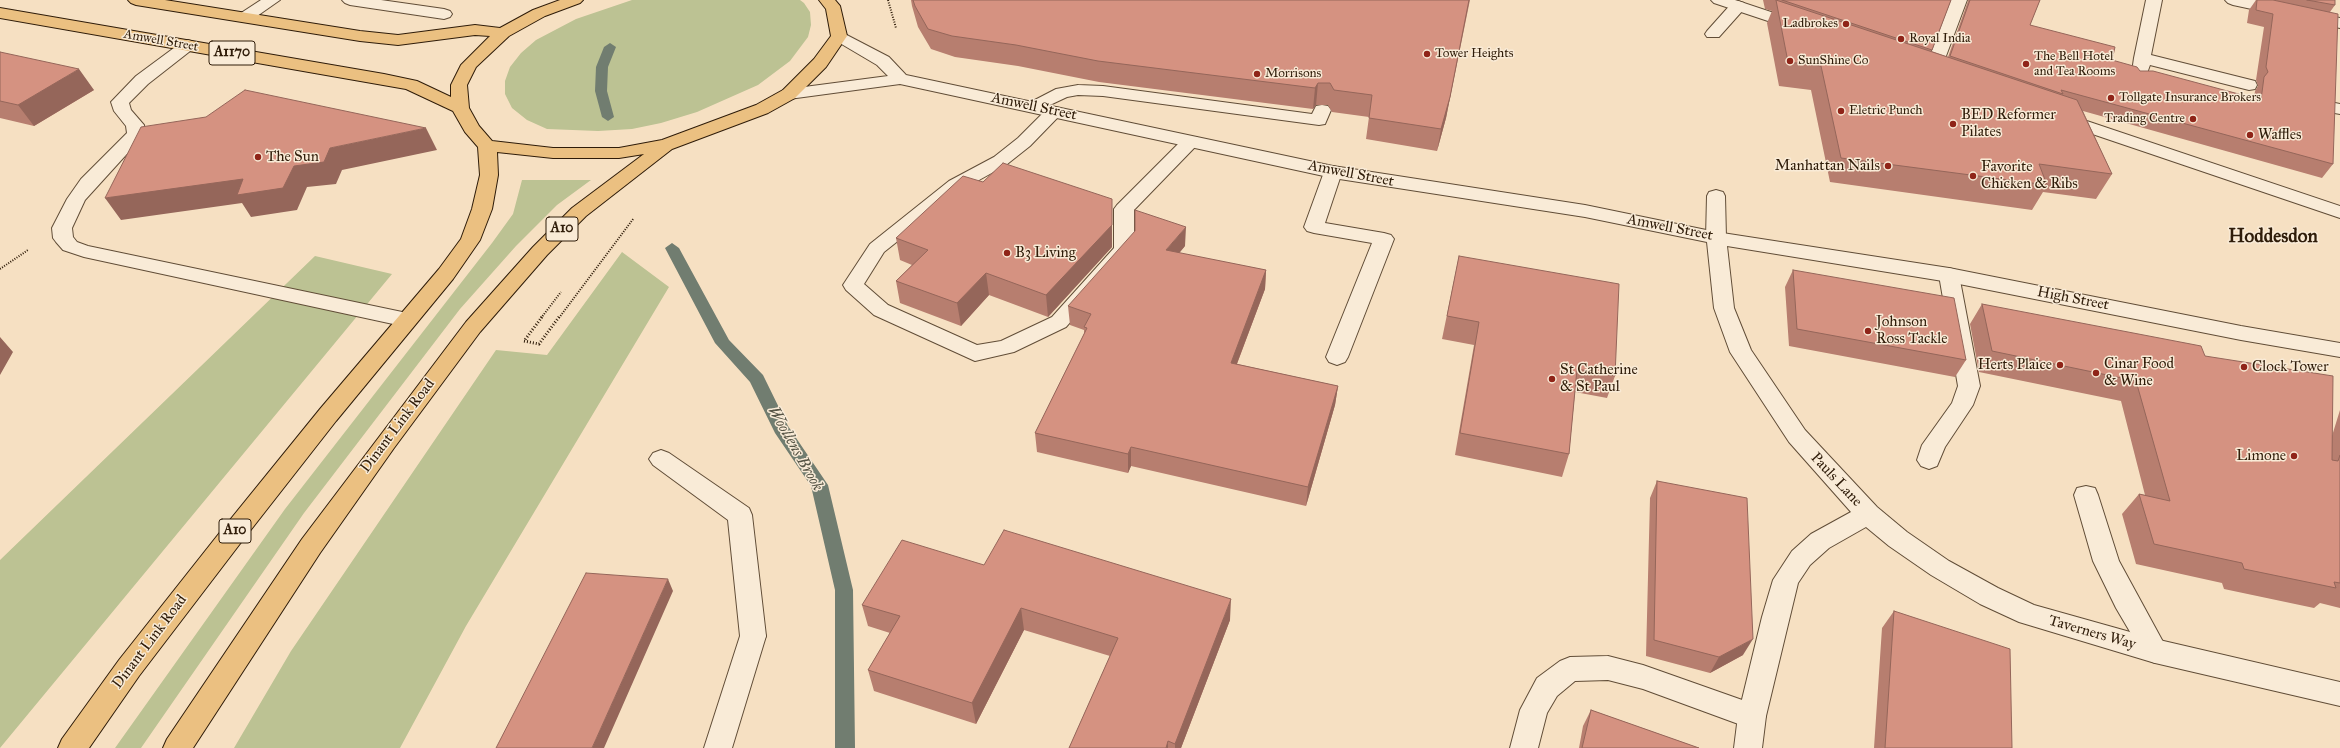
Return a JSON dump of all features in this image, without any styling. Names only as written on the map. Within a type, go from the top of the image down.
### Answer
[{"type":"main road","name":"A1170","points":[[136,0],[360,36],[398,40],[475,30],[503,33]]},
{"type":"main road","points":[[574,0],[539,13],[503,33],[470,65],[459,85],[460,108],[471,128],[487,146],[525,152],[619,152],[666,145],[739,119],[789,94],[820,63],[839,36],[834,9],[828,0]]},
{"type":"main road","name":"Amwell Street","points":[[0,13],[384,79],[411,85],[460,108]]},
{"type":"main road","name":"Dinant Link Road","points":[[177,748],[311,546],[386,442],[473,327],[540,251],[579,212],[632,173],[666,145]]},
{"type":"main road","name":"Dinant Link Road","points":[[72,748],[129,668],[230,538],[328,414],[446,274],[470,240],[482,209],[489,175],[487,146]]},
{"type":"street","points":[[244,18],[272,0]]},
{"type":"street","points":[[350,0],[444,14]]},
{"type":"street","points":[[1719,0],[1814,32]]},
{"type":"street","points":[[1932,72],[1959,0]]},
{"type":"street","points":[[2138,79],[2154,0]]},
{"type":"street","points":[[2234,0],[2340,23]]},
{"type":"street","points":[[1713,34],[1738,6]]},
{"type":"street","points":[[839,36],[883,61],[900,79]]},
{"type":"street","points":[[188,45],[142,80],[120,102],[122,111],[134,125],[136,134],[88,183],[76,199],[62,228],[63,238],[70,246],[84,251],[407,320]]},
{"type":"street","points":[[2142,58],[2248,85]]},
{"type":"street","name":"Amwell Street","points":[[789,94],[900,79],[1332,172],[1585,212],[1716,238],[1805,251]]},
{"type":"street","points":[[1035,107],[1062,93],[1078,90],[1103,91],[1319,120],[1322,110]]},
{"type":"street","points":[[1054,112],[1024,142],[1000,161],[956,185],[877,248],[853,285],[881,310],[975,353],[1006,347],[1059,322],[1124,249],[1124,209],[1191,141]]},
{"type":"street","points":[[2048,112],[2076,123],[2340,212]]},
{"type":"street","points":[[1332,172],[1314,227],[1384,239],[1337,357]]},
{"type":"street","name":"Pauls Lane","points":[[1716,196],[1716,238],[1724,308],[1741,352],[1797,436],[1868,514],[1820,541],[1801,558],[1786,580],[1775,616],[1752,716],[1748,748]]},
{"type":"street","name":"High Street","points":[[1805,251],[1949,275],[2255,336],[2340,350]]},
{"type":"street","points":[[1929,460],[1934,445],[1962,404],[1969,386],[1949,275]]},
{"type":"street","points":[[661,459],[740,515],[753,636],[718,748]]},
{"type":"street","points":[[2086,495],[2106,561],[2125,600],[2154,651]]},
{"type":"street","name":"Taverners Way","points":[[1868,514],[1898,539],[1940,568],[1989,596],[2028,614],[2154,651],[2340,694]]},
{"type":"street","points":[[1524,748],[1534,710],[1547,687],[1570,669],[1608,668],[1643,677],[1752,716]]},
{"type":"path","points":[[561,292],[524,341],[539,344],[638,212]]},
{"type":"green space","points":[[632,0],[800,0],[810,12],[811,25],[808,37],[790,61],[758,85],[697,112],[661,123],[632,129],[598,131],[547,129],[527,120],[512,108],[505,94],[505,81],[510,67],[521,53],[536,40],[576,19]]},
{"type":"green space","points":[[522,180],[591,180],[557,205],[516,246],[460,309],[304,513],[141,748],[115,748],[285,509],[513,214]]},
{"type":"green space","points":[[622,252],[669,287],[466,626],[400,748],[234,748],[291,651],[496,350],[547,355]]},
{"type":"green space","points":[[315,256],[392,274],[0,748],[0,560]]},
{"type":"building","name":"Morrisons","points":[[913,0],[1469,0],[1450,97],[1441,129],[1369,118],[1372,95],[1334,90],[1330,83],[1318,83],[1315,88],[1098,61],[1016,45],[952,36],[928,29]]},
{"type":"building","points":[[1776,0],[2077,100],[2112,174],[2039,164],[2047,185],[1841,158],[1821,66],[1788,62]]},
{"type":"building","points":[[1782,0],[1951,0],[1932,50]]},
{"type":"building","points":[[1970,0],[2040,0],[2030,25],[2115,47],[2112,60],[2137,67],[2140,71],[2153,71],[2261,100],[2264,77],[2268,72],[2266,67],[2273,14],[2256,10],[2257,0],[2273,0],[2338,14],[2333,164],[2061,90],[2063,94],[1950,56]]},
{"type":"building","points":[[2307,0],[2335,0],[2335,5]]},
{"type":"building","points":[[0,52],[79,69],[18,105],[0,101]]},
{"type":"building","points":[[245,90],[426,128],[330,148],[324,162],[294,166],[283,188],[237,195],[243,179],[105,198],[141,127],[206,117]]},
{"type":"building","name":"B3 Living","points":[[1003,163],[1112,199],[1112,225],[1046,295],[986,273],[957,303],[896,281],[928,250],[896,238],[963,176],[983,182]]},
{"type":"building","points":[[1135,210],[1186,227],[1166,250],[1266,270],[1231,363],[1338,386],[1308,487],[1131,447],[1128,454],[1035,433],[1087,328],[1084,327],[1091,314],[1068,306],[1135,231]]},
{"type":"building","name":"St Catherine & St Paul","points":[[1459,256],[1619,284],[1615,376],[1577,369],[1569,454],[1460,433],[1479,322],[1447,316]]},
{"type":"building","name":"Johnson Ross Tackle","points":[[1793,270],[1954,298],[1966,360],[1797,329]]},
{"type":"building","points":[[1982,304],[2201,346],[2205,356],[2333,376],[2332,460],[2338,461],[2340,455],[2340,583],[2334,582],[2336,588],[2244,569],[2242,563],[2154,544],[2139,494],[2170,501],[2136,381],[1992,351]]},
{"type":"building","points":[[1657,481],[1747,498],[1753,639],[1719,657],[1654,640]]},
{"type":"building","points":[[1004,530],[1231,599],[1175,744],[1168,741],[1166,748],[1069,748],[1118,638],[1021,608],[972,703],[868,670],[900,616],[862,605],[902,540],[984,565]]},
{"type":"building","points":[[586,573],[668,579],[592,748],[496,748]]},
{"type":"building","points":[[1894,611],[2010,649],[2012,748],[1885,748]]},
{"type":"building","points":[[1591,710],[1699,748],[1582,748]]},
{"type":"waterway","name":"Woollens Brook","points":[[608,117],[601,91],[602,67],[610,47]]},
{"type":"waterway","name":"Woollens Brook","points":[[672,248],[723,343],[757,379],[781,429],[819,485],[844,590],[845,748]]},
{"type":"place","name":"Ladbrokes","points":[[1846,24]]},
{"type":"place","name":"Royal India","points":[[1901,39]]},
{"type":"place","name":"Tower Heights","points":[[1427,54]]},
{"type":"place","name":"SunShine Co","points":[[1790,61]]},
{"type":"place","name":"The Bell Hotel and Tea Rooms","points":[[2026,64]]},
{"type":"place","name":"Morrisons","points":[[1257,74]]},
{"type":"place","name":"Tollgate Insurance Brokers","points":[[2111,98]]},
{"type":"place","name":"Eletric Punch","points":[[1841,111]]},
{"type":"place","name":"Trading Centre","points":[[2193,119]]},
{"type":"place","name":"BED Reformer Pilates","points":[[1953,124]]},
{"type":"place","name":"Waffles","points":[[2250,135]]},
{"type":"place","name":"The Sun","points":[[258,157]]},
{"type":"place","name":"Manhattan Nails","points":[[1888,166]]},
{"type":"place","name":"Favorite Chicken & Ribs","points":[[1973,176]]},
{"type":"place","name":"B3 Living","points":[[1007,253]]},
{"type":"place","name":"Johnson Ross Tackle","points":[[1868,331]]},
{"type":"place","name":"Herts Plaice","points":[[2060,365]]},
{"type":"place","name":"Clock Tower","points":[[2244,367]]},
{"type":"place","name":"Cinar Food & Wine","points":[[2096,373]]},
{"type":"place","name":"St Catherine & St Paul","points":[[1552,379]]},
{"type":"place","name":"Limone","points":[[2294,456]]},
{"type":"district","name":"Hoddesdon","points":[[2273,237]]}]
